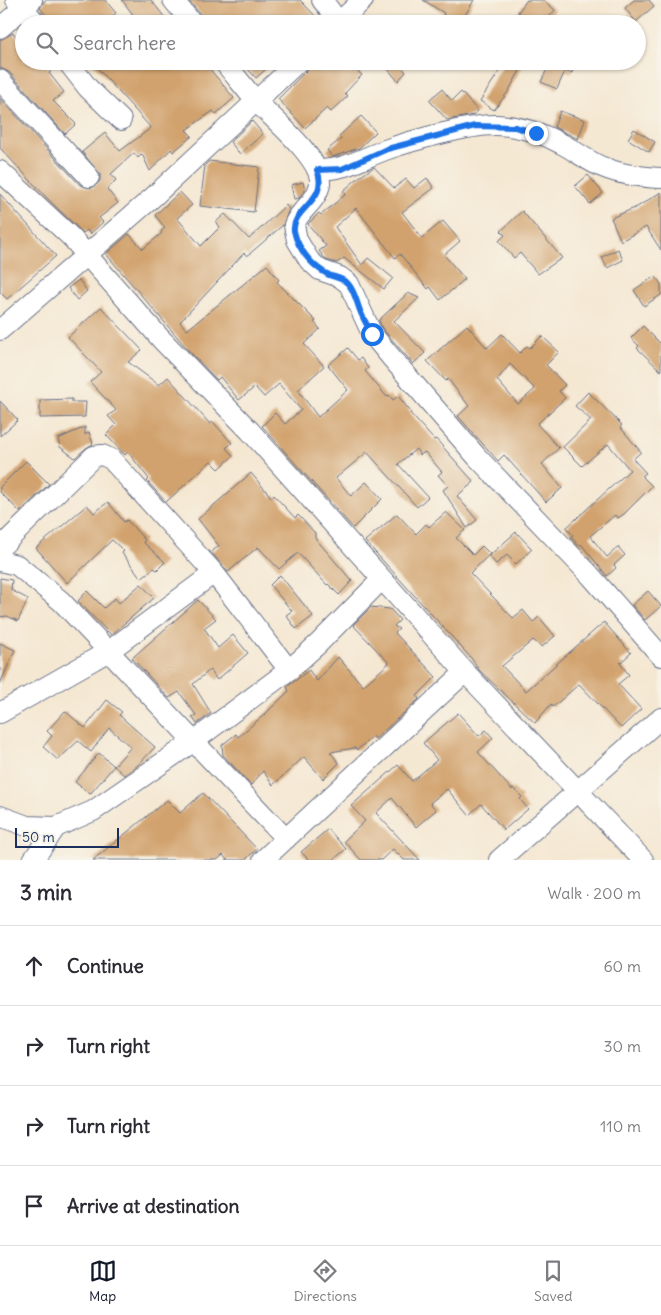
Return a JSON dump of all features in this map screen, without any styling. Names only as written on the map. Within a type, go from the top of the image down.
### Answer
[{"type":"street","points":[[173,0],[186,15]]},
{"type":"street","points":[[322,0],[332,15]]},
{"type":"street","points":[[347,15],[363,0]]},
{"type":"street","points":[[0,28],[24,2],[32,15]]},
{"type":"street","points":[[74,70],[88,88],[121,120]]},
{"type":"street","points":[[230,70],[256,101],[282,125],[317,170],[320,182],[318,190],[294,225],[294,231],[302,251],[320,270],[349,284],[372,334],[390,356],[477,457],[590,575],[661,656]]},
{"type":"street","points":[[1,327],[152,198],[289,70]]},
{"type":"street","points":[[0,80],[89,177]]},
{"type":"street","points":[[317,170],[342,169],[387,149],[475,126],[496,125],[515,127],[536,133],[560,143],[604,168],[661,178]]},
{"type":"street","points":[[0,171],[71,237],[161,339],[250,431],[465,672],[643,860]]},
{"type":"street","points":[[286,839],[110,651],[41,584],[17,565],[0,558],[94,456],[102,455],[111,459],[121,468],[214,573],[289,670]]},
{"type":"street","points":[[0,713],[110,651],[214,573]]},
{"type":"street","points":[[0,816],[27,826],[56,828],[93,811],[194,741],[289,670],[318,644],[382,579]]},
{"type":"street","points":[[263,860],[465,672]]},
{"type":"street","points":[[499,860],[661,718]]},
{"type":"street","points":[[33,860],[56,828]]},
{"type":"building","points":[[45,0],[105,0],[116,13],[114,15],[46,15],[40,8]]},
{"type":"building","points":[[122,0],[151,0],[163,15],[133,15]]},
{"type":"building","points":[[188,0],[300,0],[314,15],[201,15]]},
{"type":"building","points":[[423,0],[474,0],[465,15],[443,15],[444,13]]},
{"type":"building","points":[[527,0],[543,0],[555,10],[551,15],[522,15],[518,12]]},
{"type":"building","points":[[634,0],[649,0],[654,6],[644,15],[630,15],[625,8]]},
{"type":"building","points":[[13,33],[15,35],[15,70],[51,71],[49,73],[64,92],[53,101],[76,124],[65,134],[9,72],[0,68],[0,40]]},
{"type":"building","points":[[99,70],[211,70],[234,98],[216,114],[213,111],[186,130],[192,136],[173,152],[171,149],[150,171],[142,154],[138,158],[134,153],[111,174],[116,180],[107,189],[118,203],[99,218],[103,222],[90,234],[87,230],[83,233],[0,148],[0,98],[80,185],[92,188],[100,181],[100,174],[82,152],[105,133],[120,151],[151,128]]},
{"type":"building","points":[[249,70],[265,70],[256,78]]},
{"type":"building","points":[[307,70],[358,70],[362,75],[345,93],[348,96],[331,112],[327,108],[305,128],[278,99]]},
{"type":"building","points":[[389,70],[404,70],[406,72],[398,81]]},
{"type":"building","points":[[500,70],[520,70],[508,92],[494,110],[480,101]]},
{"type":"building","points":[[547,70],[573,70],[572,73],[565,71],[557,89],[541,82]]},
{"type":"building","points":[[442,89],[452,101],[461,92],[478,111],[473,115],[447,120],[429,100]]},
{"type":"building","points":[[560,111],[585,120],[578,139],[554,127]]},
{"type":"building","points":[[361,116],[376,132],[359,148],[332,157],[327,150],[341,139],[339,136]]},
{"type":"building","points":[[252,121],[263,134],[240,154],[230,142]]},
{"type":"building","points":[[634,129],[655,142],[649,152],[628,139]]},
{"type":"building","points":[[209,161],[259,167],[254,212],[200,206],[205,165]]},
{"type":"building","points":[[374,167],[394,188],[406,179],[414,188],[427,178],[434,188],[402,212],[422,238],[443,221],[460,241],[444,255],[465,279],[440,300],[430,287],[428,289],[400,254],[395,258],[356,208],[335,227],[362,265],[368,258],[393,278],[384,289],[344,258],[337,263],[326,260],[319,251],[326,246],[308,224],[319,213],[321,215],[346,194],[343,191],[358,178]]},
{"type":"building","points":[[588,175],[603,193],[590,204],[575,186]]},
{"type":"building","points":[[303,182],[305,190],[299,198],[294,199],[291,185]]},
{"type":"building","points":[[180,192],[192,205],[177,218],[201,246],[220,227],[216,222],[225,214],[249,239],[286,205],[289,209],[283,225],[247,256],[244,253],[180,322],[187,330],[267,265],[279,280],[277,282],[316,321],[314,322],[320,329],[304,344],[324,366],[298,390],[318,417],[348,390],[328,365],[348,348],[358,360],[361,358],[368,368],[365,371],[387,397],[389,395],[393,400],[398,396],[410,413],[474,482],[457,496],[477,520],[467,528],[443,490],[448,486],[438,475],[442,472],[425,452],[420,455],[416,449],[398,464],[428,497],[417,507],[367,452],[336,478],[351,496],[366,482],[382,499],[353,528],[262,426],[275,413],[285,424],[301,410],[279,384],[264,397],[255,387],[239,400],[220,377],[217,380],[190,352],[106,254],[129,234],[143,249],[162,233],[161,231],[165,228],[155,215]]},
{"type":"building","points":[[661,192],[661,250],[646,227],[621,241],[611,218],[637,207]]},
{"type":"building","points":[[0,194],[56,256],[7,299],[0,292]]},
{"type":"building","points":[[522,211],[562,258],[538,274],[520,253],[514,258],[499,241],[505,235],[501,231]]},
{"type":"building","points":[[618,249],[623,260],[607,268],[602,257]]},
{"type":"building","points":[[655,276],[661,284],[661,295],[644,306],[634,290]]},
{"type":"building","points":[[79,280],[87,291],[77,300],[68,288]]},
{"type":"building","points":[[408,293],[419,298],[394,321],[425,353],[413,364],[382,328],[379,320]]},
{"type":"building","points":[[101,307],[142,350],[128,362],[159,385],[168,377],[210,424],[213,422],[232,443],[226,448],[233,456],[219,469],[211,461],[166,502],[147,481],[149,479],[128,452],[125,455],[106,435],[116,425],[108,416],[116,410],[90,382],[101,372],[68,337]]},
{"type":"building","points":[[467,325],[487,348],[502,334],[520,353],[527,346],[530,348],[542,336],[559,352],[546,365],[565,385],[559,391],[565,398],[537,424],[559,448],[542,464],[562,488],[546,502],[504,455],[498,461],[458,416],[469,406],[448,379],[446,381],[427,361]],"holes":[[[510,364],[535,389],[518,404],[497,380]]]},
{"type":"building","points":[[643,326],[661,344],[661,371],[637,348],[639,346],[631,338]]},
{"type":"building","points":[[588,392],[622,425],[620,427],[641,452],[633,459],[646,473],[642,476],[652,486],[624,514],[618,518],[615,515],[590,536],[607,557],[618,547],[625,555],[614,565],[616,568],[607,576],[581,544],[579,546],[571,537],[573,535],[566,528],[630,470],[608,444],[582,466],[563,447],[591,420],[575,406]]},
{"type":"building","points":[[72,399],[72,402],[86,402],[85,417],[40,418],[40,400]]},
{"type":"building","points":[[0,401],[18,420],[0,436]]},
{"type":"building","points":[[85,427],[85,435],[89,432],[93,444],[75,458],[60,447],[58,439]]},
{"type":"building","points":[[26,461],[49,484],[20,512],[0,492],[0,487]]},
{"type":"building","points":[[251,473],[272,498],[274,495],[295,518],[298,515],[315,533],[315,538],[352,581],[339,595],[327,585],[298,553],[279,569],[258,547],[228,572],[211,552],[219,546],[198,519]]},
{"type":"building","points":[[108,502],[124,522],[127,520],[145,540],[143,542],[165,562],[157,570],[154,568],[141,578],[122,553],[124,551],[112,540],[67,583],[36,548],[87,505],[94,513]]},
{"type":"building","points":[[446,512],[465,530],[456,538],[473,555],[482,546],[490,554],[470,573],[513,618],[523,610],[533,622],[539,617],[555,636],[542,647],[533,640],[502,666],[526,691],[604,622],[631,653],[620,663],[629,675],[618,684],[641,709],[621,728],[579,684],[553,707],[551,704],[535,723],[479,670],[471,658],[365,541],[397,514],[416,534],[426,524],[429,527]]},
{"type":"building","points":[[516,532],[532,549],[516,564],[507,555],[496,564],[489,556]]},
{"type":"building","points":[[280,575],[313,616],[296,629],[286,615],[292,611],[270,585]]},
{"type":"building","points":[[0,578],[12,580],[11,590],[28,599],[18,621],[7,616],[0,617]]},
{"type":"building","points":[[141,584],[154,598],[111,635],[78,601],[87,591],[104,608],[115,598],[119,603]]},
{"type":"building","points":[[648,591],[661,606],[645,620],[632,605]]},
{"type":"building","points":[[198,600],[216,619],[204,628],[218,648],[233,635],[248,653],[217,680],[210,670],[193,684],[211,713],[197,724],[192,717],[196,715],[179,692],[169,698],[132,658]]},
{"type":"building","points":[[371,607],[390,609],[400,620],[394,626],[399,629],[395,633],[436,677],[417,696],[419,699],[375,739],[373,736],[357,750],[355,748],[330,752],[339,763],[323,779],[304,757],[273,785],[263,771],[251,785],[223,755],[222,745],[236,734],[238,737],[265,714],[289,691],[287,687],[309,670],[317,681],[338,657],[363,686],[389,663],[353,625]]},
{"type":"building","points":[[0,643],[15,650],[0,684]]},
{"type":"building","points":[[107,700],[122,712],[119,715],[155,747],[138,765],[124,775],[114,766],[131,747],[109,728],[91,752],[78,741],[58,760],[43,747],[52,736],[47,731],[65,711],[85,728]]},
{"type":"building","points":[[458,713],[479,736],[486,730],[493,738],[478,752],[512,790],[513,788],[522,797],[520,799],[528,809],[504,830],[481,804],[469,815],[447,789],[430,803],[436,810],[416,827],[392,798],[376,813],[420,860],[404,860],[393,849],[381,860],[361,860],[344,841],[365,821],[351,806],[398,765],[412,781],[437,760],[423,743]]},
{"type":"building","points":[[99,753],[114,766],[90,794],[75,782]]},
{"type":"building","points":[[203,793],[257,849],[245,860],[227,860],[223,855],[217,860],[93,860],[167,800],[180,813]]},
{"type":"building","points":[[328,829],[346,849],[333,860],[309,860],[301,852]]},
{"type":"route","points":[[372,334],[361,315],[349,284],[320,270],[309,260],[302,251],[294,231],[297,218],[311,203],[318,190],[320,182],[317,170],[342,169],[387,149],[475,126],[496,125],[515,127],[536,133]]}]
